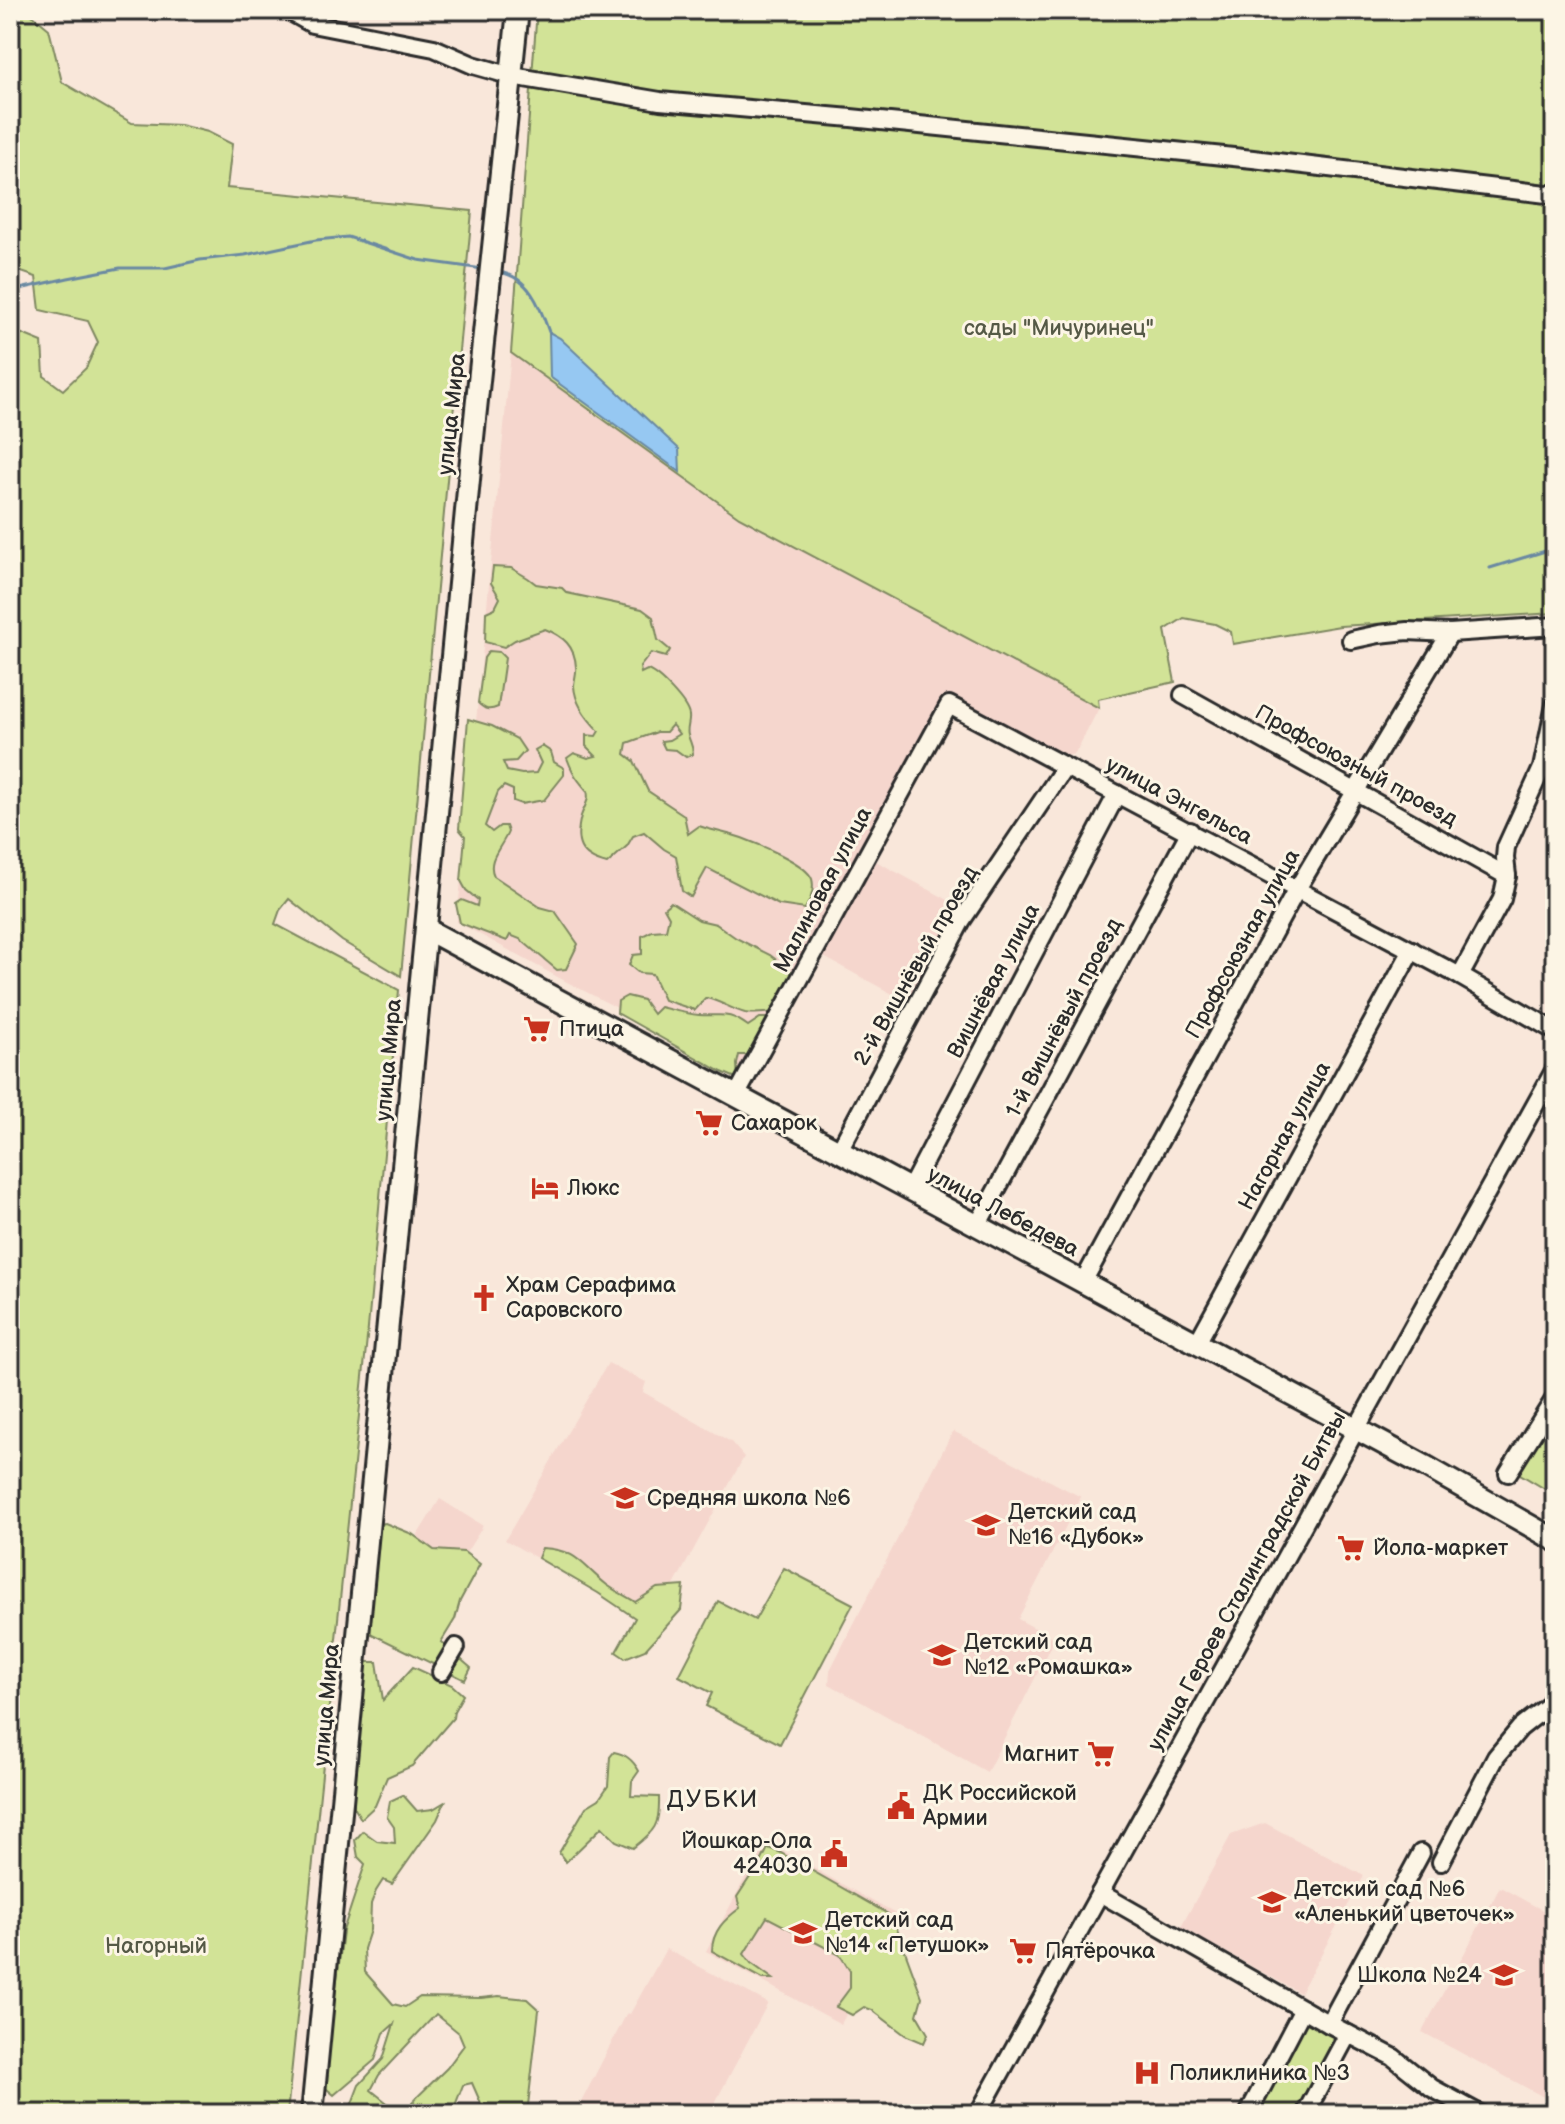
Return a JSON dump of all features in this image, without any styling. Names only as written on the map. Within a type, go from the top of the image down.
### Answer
[{"type":"main road","name":"улица Мира","points":[[312,2114],[473,438],[518,10]]},
{"type":"main road","name":"улица Лебедева","points":[[426,929],[1197,1343],[1555,1540]]},
{"type":"street","points":[[287,10],[312,24],[434,48],[473,65],[512,76],[660,101],[1253,159],[1555,195]]},
{"type":"street","points":[[1351,640],[1407,631],[1450,633],[1555,626]]},
{"type":"street","name":"Профсоюзная улица","points":[[1083,1282],[1297,889],[1450,633]]},
{"type":"street","name":"Профсоюзный проезд","points":[[1183,695],[1507,876]]},
{"type":"street","name":"улица Энгельса","points":[[949,705],[1412,950],[1555,1031]]},
{"type":"street","name":"Малиновая улица","points":[[736,1096],[949,705]]},
{"type":"street","points":[[1460,976],[1502,899],[1507,876],[1506,847],[1542,768],[1555,707]]},
{"type":"street","name":"2-й Вишнёвый проезд","points":[[839,1151],[962,920],[1065,767]]},
{"type":"street","name":"Вишнёвая улица","points":[[910,1189],[1117,794]]},
{"type":"street","name":"1-й Вишнёвый проезд","points":[[977,1226],[1190,831]]},
{"type":"street","name":"Нагорная улица","points":[[1197,1343],[1412,950]]},
{"type":"street","name":"улица Героев Сталинградской Битвы","points":[[978,2114],[1555,1069]]},
{"type":"street","points":[[1508,1473],[1555,1398]]},
{"type":"street","points":[[441,1672],[456,1647]]},
{"type":"street","points":[[1441,1862],[1496,1757],[1520,1728],[1548,1706],[1555,1694]]},
{"type":"street","points":[[1329,2024],[1421,1853]]},
{"type":"street","points":[[1100,1893],[1329,2024],[1393,2057],[1432,2088],[1480,2114]]},
{"type":"street","points":[[1248,2114],[1303,2009]]},
{"type":"street","points":[[1305,2114],[1348,2034]]},
{"type":"shaded area","points":[[511,353],[739,517],[1099,708],[1075,754],[1060,757],[953,697],[743,1073],[457,922]]},
{"type":"shaded area","points":[[874,860],[963,908],[911,1004],[822,956]]},
{"type":"shaded area","name":"Средняя школа №6","points":[[608,1363],[646,1382],[643,1392],[731,1442],[744,1457],[653,1624],[505,1540]]},
{"type":"shaded area","points":[[953,1431],[1081,1497],[1018,1619],[1055,1639],[987,1772],[829,1684],[830,1670]]},
{"type":"shaded area","points":[[440,1499],[483,1526],[446,1585],[403,1558]]},
{"type":"shaded area","name":"Детский сад №6 «Аленький цветочек»","points":[[1265,1823],[1364,1876],[1300,1993],[1181,1927],[1231,1835]]},
{"type":"shaded area","name":"Детский сад №14 «Петушок»","points":[[765,1841],[899,1916],[841,2024],[706,1951]]},
{"type":"shaded area","name":"Школа №24","points":[[1500,1887],[1555,1917],[1555,2103],[1422,2032]]},
{"type":"shaded area","points":[[666,1949],[768,2003],[709,2114],[575,2114],[627,2013],[630,2014]]},
{"type":"green space","name":"Нагорный","points":[[10,10],[26,10],[49,29],[62,82],[132,123],[180,125],[208,132],[232,144],[227,188],[472,211],[401,976],[342,941],[289,899],[280,910],[275,924],[399,990],[368,1328],[287,2114],[10,2114],[10,331],[42,342],[44,376],[63,390],[86,368],[98,342],[88,321],[40,310],[36,277],[10,268]]},
{"type":"green space","name":"сады \"Мичуринец\"","points":[[537,10],[1555,10],[1555,613],[1340,626],[1233,644],[1231,632],[1215,624],[1184,618],[1165,630],[1175,682],[1098,699],[1099,708],[739,517],[511,353]]},
{"type":"green space","points":[[493,567],[511,568],[536,584],[642,609],[653,617],[658,640],[670,650],[666,657],[651,653],[640,667],[641,673],[647,670],[658,677],[684,704],[689,716],[688,733],[693,754],[686,757],[676,750],[665,749],[661,741],[679,734],[672,725],[666,732],[657,732],[627,743],[625,754],[634,761],[648,791],[684,815],[688,834],[699,826],[737,836],[770,849],[808,873],[813,883],[812,895],[805,909],[779,905],[707,868],[691,897],[682,891],[676,856],[644,832],[633,836],[627,846],[607,864],[585,853],[578,834],[588,794],[567,758],[574,753],[588,758],[596,756],[586,746],[586,735],[596,736],[599,731],[579,705],[574,686],[575,660],[570,648],[557,635],[545,629],[504,647],[485,642],[486,612],[495,608],[500,598],[491,583]]},
{"type":"green space","points":[[489,651],[499,652],[505,658],[498,707],[490,709],[478,703],[484,658]]},
{"type":"green space","points":[[468,719],[492,726],[517,739],[525,751],[516,761],[503,762],[507,771],[536,773],[541,763],[535,750],[542,746],[551,752],[554,762],[564,768],[564,775],[544,800],[521,804],[513,801],[513,790],[504,786],[498,792],[485,826],[492,832],[506,826],[508,832],[493,859],[494,876],[540,907],[555,911],[578,944],[566,969],[557,970],[520,939],[510,935],[507,941],[460,923],[456,904],[462,900],[477,906],[478,900],[461,881],[465,836],[459,829]]},
{"type":"green space","points":[[671,902],[699,920],[716,924],[770,955],[791,971],[789,988],[772,1013],[745,1013],[706,998],[695,1010],[664,1000],[652,974],[639,973],[629,965],[633,955],[642,954],[642,936],[652,931],[666,930],[669,917],[664,908]]},
{"type":"green space","points":[[627,996],[643,1000],[653,1014],[660,1007],[694,1014],[729,1016],[748,1026],[760,1018],[775,1018],[751,1055],[739,1055],[738,1079],[617,1013],[618,1001]]},
{"type":"green space","points":[[1555,1410],[1555,1495],[1515,1471]]},
{"type":"green space","points":[[385,1523],[412,1534],[434,1550],[464,1552],[480,1564],[441,1642],[471,1668],[465,1680],[370,1633],[361,1611],[373,1525]]},
{"type":"green space","points":[[542,1548],[572,1555],[607,1585],[635,1602],[657,1588],[684,1586],[681,1610],[645,1650],[625,1658],[616,1652],[635,1618],[538,1558]]},
{"type":"green space","points":[[784,1568],[853,1604],[780,1744],[706,1706],[712,1693],[679,1676],[718,1601],[755,1620]]},
{"type":"green space","points":[[365,1662],[377,1662],[383,1700],[413,1667],[452,1685],[463,1695],[453,1718],[412,1766],[387,1777],[375,1806],[361,1819],[354,1807],[353,1766]]},
{"type":"green space","points":[[614,1752],[629,1758],[639,1771],[632,1781],[631,1796],[659,1797],[655,1827],[633,1848],[616,1841],[602,1827],[566,1862],[559,1853],[586,1807],[599,1799],[608,1786],[610,1757]]},
{"type":"green space","points":[[403,1795],[417,1811],[433,1809],[445,1802],[437,1820],[392,1884],[383,1880],[376,1891],[364,1949],[365,1972],[393,2004],[405,2007],[420,1997],[499,1996],[527,1999],[539,2010],[527,2114],[481,2114],[483,2108],[472,2083],[463,2085],[456,2103],[456,2114],[416,2114],[412,2102],[447,2068],[464,2045],[459,2033],[436,2014],[379,2075],[371,2090],[396,2110],[388,2114],[348,2114],[359,2085],[383,2059],[394,2024],[384,2033],[375,2060],[334,2095],[321,2084],[343,1931],[365,1864],[358,1857],[355,1840],[363,1831],[377,1841],[395,1843],[394,1827],[387,1817],[390,1801]]},
{"type":"green space","name":"Детский сад №14 «Петушок»","points":[[768,1848],[888,1914],[894,1921],[922,1997],[917,2015],[928,2034],[924,2043],[905,2035],[872,2010],[864,2007],[852,2015],[836,2007],[850,1988],[850,1971],[840,1955],[767,1917],[744,1954],[773,1979],[763,1979],[712,1951],[720,1926],[740,1908],[737,1897],[752,1874],[765,1874],[772,1864],[759,1866]]},
{"type":"green space","points":[[1311,2019],[1332,2031],[1332,2047],[1295,2114],[1259,2114],[1255,2105],[1299,2023]]},
{"type":"water","points":[[549,332],[560,338],[679,449],[680,472],[550,377]]},
{"type":"waterway","points":[[20,289],[120,268],[165,268],[348,237],[418,260],[483,269]]},
{"type":"waterway","points":[[498,272],[518,279],[532,294],[549,332]]},
{"type":"waterway","points":[[1490,568],[1555,548]]},
{"type":"place","name":"Птица","points":[[537,1029]]},
{"type":"place","name":"Сахарок","points":[[709,1123]]},
{"type":"place","name":"Люкс","points":[[545,1188]]},
{"type":"place","name":"Храм Серафима Саровского","points":[[484,1298]]},
{"type":"place","name":"Средняя школа №6","points":[[625,1498]]},
{"type":"place","name":"Детский сад №16 «Дубок»","points":[[986,1525]]},
{"type":"place","name":"Йола-маркет","points":[[1351,1548]]},
{"type":"place","name":"Детский сад №12 «Ромашка»","points":[[942,1655]]},
{"type":"place","name":"Магнит","points":[[1101,1754]]},
{"type":"place","name":"ДК Российской Армии","points":[[901,1806]]},
{"type":"place","name":"Йошкар-Ола 424030","points":[[834,1854]]},
{"type":"place","name":"Детский сад №6 «Аленький цветочек»","points":[[1272,1902]]},
{"type":"place","name":"Детский сад №14 «Петушок»","points":[[803,1933]]},
{"type":"place","name":"Пятёрочка","points":[[1023,1951]]},
{"type":"place","name":"Школа №24","points":[[1504,1975]]},
{"type":"place","name":"Поликлиника №3","points":[[1147,2073]]},
{"type":"district","name":"ДУБКИ","points":[[713,1799]]}]
